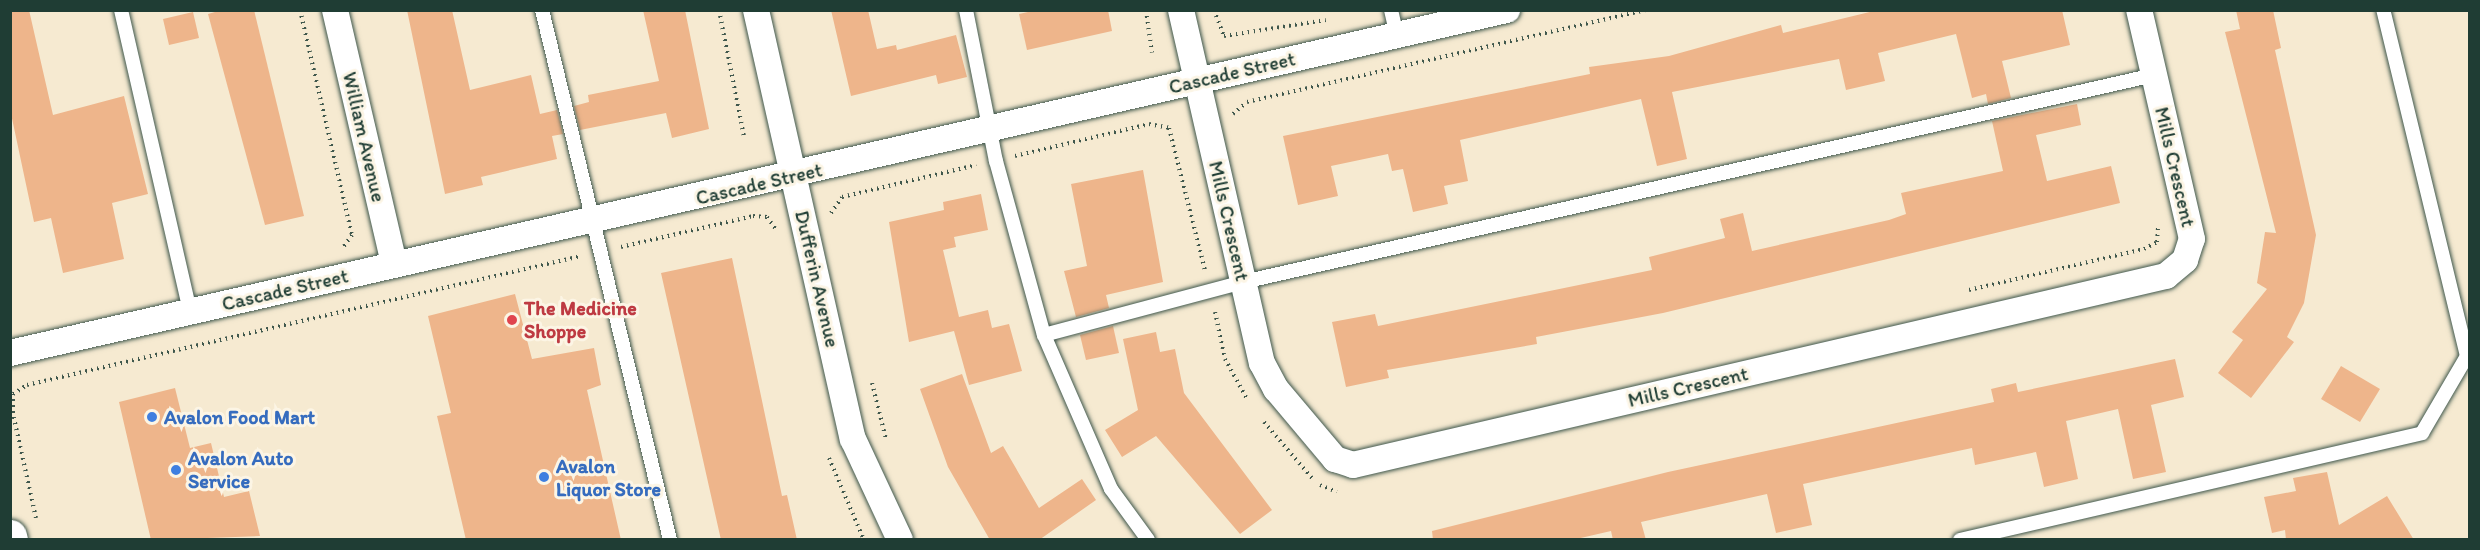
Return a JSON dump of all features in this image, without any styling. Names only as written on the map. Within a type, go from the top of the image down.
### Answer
[{"type":"street","name":"William Avenue","points":[[335,10],[394,264]]},
{"type":"street","name":"Dufferin Avenue","points":[[756,10],[853,439],[900,540]]},
{"type":"street","name":"Mills Crescent","points":[[1181,10],[1262,363],[1276,389],[1335,459],[1353,465],[2166,276],[2185,260],[2192,239],[2139,10]]},
{"type":"street","name":"Cascade Street","points":[[10,353],[394,264],[592,222],[1507,10]]},
{"type":"lane","points":[[121,10],[190,312]]},
{"type":"lane","points":[[542,10],[598,252],[670,540]]},
{"type":"lane","points":[[966,10],[993,128],[996,161],[1044,335],[1111,489],[1148,540]]},
{"type":"lane","points":[[1391,10],[1397,35]]},
{"type":"lane","points":[[1959,540],[2422,433],[2467,356],[2383,10]]},
{"type":"lane","points":[[1044,335],[1243,282],[2154,75]]},
{"type":"path","points":[[300,10],[352,234],[348,243]]},
{"type":"path","points":[[719,10],[744,136]]},
{"type":"path","points":[[1146,10],[1152,53]]},
{"type":"path","points":[[1214,10],[1224,36],[1235,37],[1335,19]]},
{"type":"path","points":[[1233,122],[1234,113],[1247,102],[1646,10]]},
{"type":"path","points":[[829,218],[842,197],[1149,124],[1168,128],[1225,359],[1256,410]]},
{"type":"path","points":[[20,535],[12,394],[88,369],[753,216],[767,218],[777,240]]},
{"type":"path","points":[[1958,293],[2144,249],[2157,242],[2156,217]]},
{"type":"path","points":[[871,380],[889,449]]},
{"type":"path","points":[[1262,419],[1295,464],[1326,490],[1348,494]]},
{"type":"path","points":[[827,453],[864,540]]},
{"type":"building","points":[[10,10],[29,10],[53,115],[124,96],[148,194],[112,203],[124,259],[63,273],[51,218],[34,222],[10,109]]},
{"type":"building","points":[[222,10],[254,10],[304,216],[265,225],[208,14]]},
{"type":"building","points":[[407,10],[452,10],[470,90],[531,75],[540,114],[557,110],[563,134],[552,136],[557,159],[481,177],[483,185],[445,194]]},
{"type":"building","points":[[643,10],[685,10],[709,129],[672,138],[666,113],[580,130],[574,106],[589,102],[588,95],[659,81]]},
{"type":"building","points":[[831,10],[868,10],[877,49],[896,45],[897,50],[956,35],[967,77],[938,84],[936,75],[851,96]]},
{"type":"building","points":[[1037,10],[1108,10],[1112,31],[1027,50],[1019,14]]},
{"type":"building","points":[[1878,10],[2062,10],[2070,45],[2002,61],[2011,98],[1988,104],[1986,94],[1972,98],[1956,34],[1878,53],[1885,81],[1846,90],[1839,59],[1672,92],[1687,159],[1657,166],[1641,99],[1460,140],[1468,181],[1444,186],[1448,204],[1413,212],[1403,169],[1392,171],[1388,154],[1331,166],[1338,196],[1298,205],[1283,136],[1590,74],[1589,67],[1669,56],[1781,25],[1783,33]]},
{"type":"building","points":[[2236,10],[2273,10],[2281,48],[2275,50],[2316,235],[2304,303],[2287,337],[2294,342],[2251,398],[2218,373],[2243,340],[2232,332],[2267,289],[2257,283],[2265,232],[2276,233],[2225,32],[2240,29]]},
{"type":"building","points":[[193,12],[199,38],[169,45],[163,19]]},
{"type":"building","points":[[2077,104],[2081,125],[2036,135],[2047,181],[2111,166],[2120,203],[1663,313],[1536,337],[1537,344],[1387,370],[1389,378],[1346,387],[1332,322],[1375,314],[1378,326],[1652,270],[1649,257],[1725,238],[1720,219],[1743,213],[1752,251],[1889,220],[1906,214],[1901,193],[2003,171],[1992,121]]},
{"type":"building","points":[[1143,170],[1163,282],[1106,295],[1109,308],[1076,317],[1064,271],[1087,266],[1071,184]]},
{"type":"building","points":[[981,194],[988,230],[954,237],[956,247],[943,250],[959,317],[988,310],[992,328],[1009,324],[1022,371],[969,385],[954,331],[909,342],[889,222],[944,210],[943,202]]},
{"type":"building","points":[[732,258],[782,496],[787,495],[797,540],[721,540],[661,273]]},
{"type":"building","points":[[515,294],[532,359],[594,348],[601,385],[587,390],[621,540],[466,540],[437,416],[451,413],[428,316]]},
{"type":"building","points":[[1113,326],[1119,353],[1086,360],[1080,335]]},
{"type":"building","points":[[1156,332],[1160,352],[1175,349],[1184,393],[1272,510],[1240,534],[1156,436],[1122,457],[1105,430],[1138,410],[1123,339]]},
{"type":"building","points":[[2175,359],[2184,397],[2151,405],[2166,472],[2133,479],[2118,409],[2066,421],[2078,479],[2044,487],[2036,452],[1975,465],[1972,448],[1803,484],[1812,525],[1776,533],[1767,494],[1641,522],[1646,540],[1613,540],[1611,531],[1572,540],[1433,540],[1432,531],[1668,472],[1994,402],[1991,389],[2016,383],[2018,392]]},
{"type":"building","points":[[2341,366],[2380,389],[2360,422],[2321,399]]},
{"type":"building","points":[[962,374],[991,453],[1003,446],[1039,508],[1082,479],[1096,500],[1039,540],[990,540],[948,467],[920,389]]},
{"type":"building","name":"Avalon Auto Service","points":[[175,388],[190,448],[211,443],[224,497],[249,491],[260,536],[151,540],[119,402]]},
{"type":"building","points":[[2327,472],[2339,525],[2387,496],[2414,540],[2286,540],[2285,530],[2272,533],[2264,497],[2296,491],[2293,478]]},
{"type":"place","name":"The Medicine Shoppe","points":[[512,320]]},
{"type":"place","name":"Avalon Food Mart","points":[[152,417]]},
{"type":"place","name":"Avalon Auto Service","points":[[176,470]]},
{"type":"place","name":"Avalon Liquor Store","points":[[544,477]]}]
